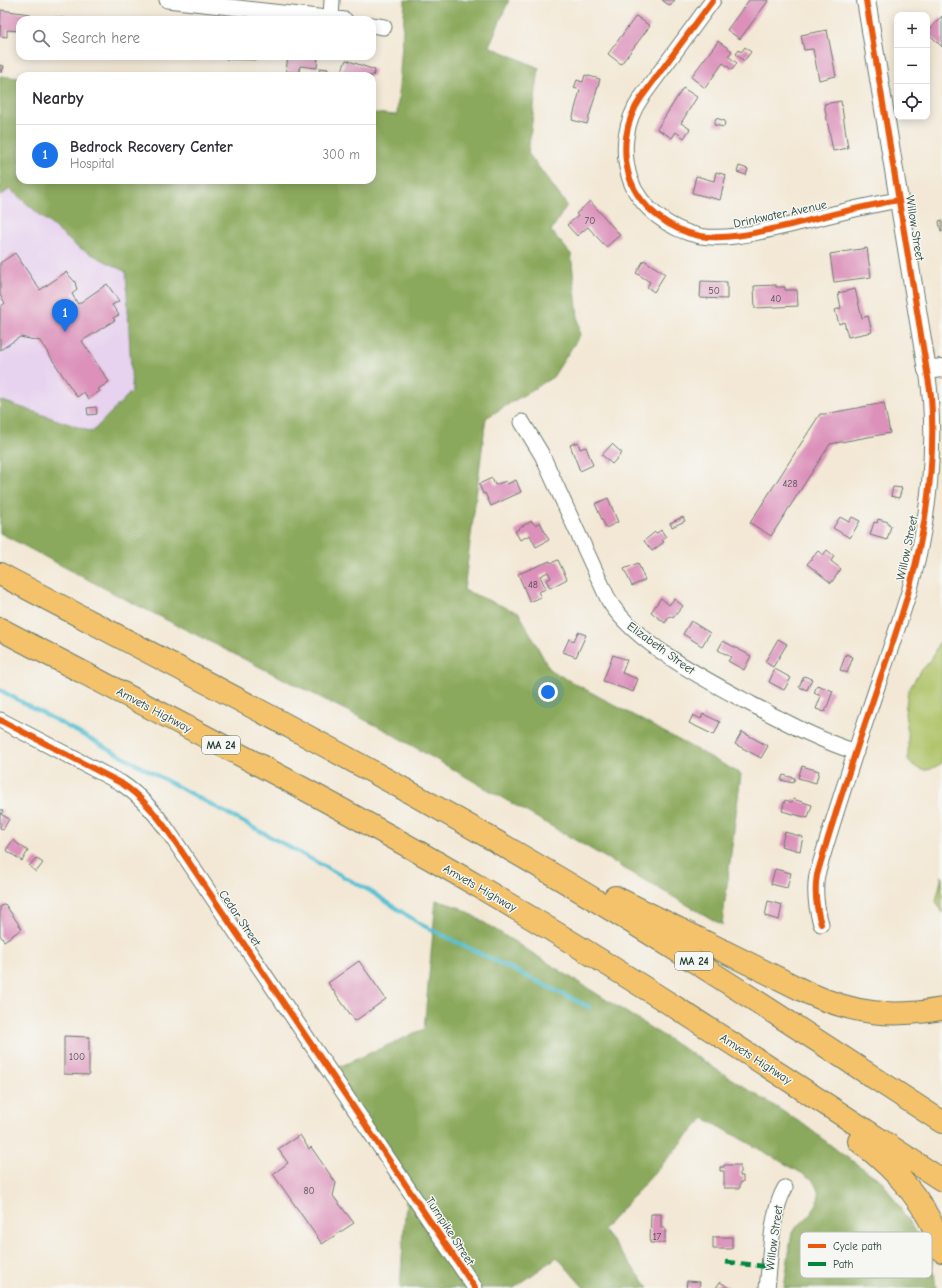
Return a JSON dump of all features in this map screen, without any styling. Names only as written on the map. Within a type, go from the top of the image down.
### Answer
[{"type":"highway","name":"MA 24","points":[[0,574],[316,741],[440,809],[541,867],[653,935],[942,1122]]},
{"type":"highway","name":"Amvets Highway","points":[[0,629],[401,842],[563,936],[708,1027],[942,1180]]},
{"type":"highway","points":[[440,809],[828,1002],[849,1009],[871,1013],[902,1015],[942,1009]]},
{"type":"highway","points":[[708,1027],[820,1110],[892,1168],[916,1197],[927,1215],[940,1242],[942,1251]]},
{"type":"street","points":[[167,0],[311,16]]},
{"type":"street","points":[[332,0],[337,16]]},
{"type":"street","name":"Drinkwater Avenue","points":[[713,0],[641,98],[629,119],[625,154],[628,173],[631,182],[646,206],[657,216],[674,227],[700,236],[721,236],[755,233],[899,200]]},
{"type":"street","name":"Willow Street","points":[[821,924],[815,894],[817,875],[909,592],[925,517],[932,451],[935,369],[899,200],[866,0]]},
{"type":"street","name":"Elizabeth Street","points":[[522,422],[533,438],[542,456],[609,601],[622,619],[660,650],[715,685],[816,738],[856,752]]},
{"type":"street","name":"Cedar Street","points":[[0,720],[113,778],[137,795],[158,818],[173,838],[407,1186]]},
{"type":"street","name":"Turnpike Street","points":[[407,1186],[475,1288]]},
{"type":"street","name":"Willow Street","points":[[768,1288],[775,1216],[778,1202],[785,1188]]},
{"type":"shaded area","points":[[9,189],[76,246],[126,272],[132,391],[92,432],[0,400],[0,196]]},
{"type":"green space","points":[[405,0],[509,0],[489,46],[539,68],[528,153],[567,205],[551,231],[571,254],[580,335],[553,377],[486,418],[464,590],[519,613],[550,670],[741,774],[722,925],[385,730],[119,596],[0,533],[0,400],[92,432],[132,391],[126,272],[76,246],[10,189],[0,196],[0,76],[16,78],[16,184],[376,184],[376,113],[397,115]]},
{"type":"green space","points":[[942,640],[942,763],[928,770],[924,770],[917,768],[908,760],[908,734],[905,713],[908,691],[919,673],[931,660],[938,644]]},
{"type":"green space","points":[[942,876],[942,913],[936,901]]},
{"type":"green space","points":[[436,900],[461,908],[806,1126],[842,1154],[883,1182],[916,1232],[800,1232],[800,1278],[932,1278],[932,1257],[936,1288],[784,1288],[792,1231],[811,1214],[817,1203],[817,1188],[812,1179],[704,1118],[603,1230],[649,1288],[584,1288],[557,1257],[514,1288],[400,1288],[407,1186],[330,1071],[424,1029]]},
{"type":"building","points":[[662,0],[675,0],[670,6]]},
{"type":"building","points":[[749,0],[768,1],[740,39],[727,30]]},
{"type":"building","points":[[1,10],[30,14],[30,16],[16,16],[16,31],[7,30],[7,37],[0,36]]},
{"type":"building","points":[[636,16],[650,26],[621,64],[608,54]]},
{"type":"building","points":[[942,16],[942,47],[930,35],[930,29]]},
{"type":"building","points":[[827,30],[836,76],[819,80],[813,49],[804,50],[801,35]]},
{"type":"building","points":[[718,41],[732,51],[728,56],[737,63],[732,70],[723,63],[705,88],[691,77]]},
{"type":"building","points":[[745,47],[751,52],[744,61],[736,54],[739,50],[741,52]]},
{"type":"building","points":[[287,60],[318,60],[317,68],[300,66],[299,72],[286,71]]},
{"type":"building","points":[[346,60],[375,70],[374,72],[342,72]]},
{"type":"building","points":[[0,65],[4,66],[2,72],[0,72]]},
{"type":"building","points":[[320,68],[328,69],[328,72],[319,72]]},
{"type":"building","points":[[585,75],[600,79],[587,124],[572,120],[580,90],[574,88],[577,80],[583,82]]},
{"type":"building","points":[[683,88],[697,97],[681,123],[690,129],[684,138],[676,132],[672,138],[657,129]]},
{"type":"building","points":[[841,101],[848,148],[833,151],[824,104]]},
{"type":"building","points":[[716,118],[725,121],[724,127],[714,125]]},
{"type":"building","points":[[739,166],[748,169],[746,175],[737,172]]},
{"type":"building","points":[[716,172],[726,175],[720,200],[692,193],[696,176],[714,181]]},
{"type":"building","points":[[590,201],[620,235],[606,247],[588,227],[577,236],[567,225],[578,216],[576,214]]},
{"type":"building","points":[[942,220],[942,232],[941,232],[939,221]]},
{"type":"building","points":[[867,248],[871,277],[834,282],[830,254]]},
{"type":"building","points":[[15,253],[40,290],[66,272],[75,282],[77,290],[72,294],[78,304],[107,284],[119,301],[112,305],[119,315],[113,318],[115,320],[82,341],[109,382],[98,389],[100,391],[88,399],[84,392],[77,397],[40,341],[20,337],[0,350],[0,307],[5,303],[0,295],[0,263]]},
{"type":"building","points":[[644,260],[665,274],[654,292],[647,287],[650,282],[636,273]]},
{"type":"building","points":[[701,281],[727,282],[727,299],[700,298]]},
{"type":"building","points":[[776,285],[776,287],[785,287],[785,290],[797,290],[798,306],[755,308],[754,286]]},
{"type":"building","points":[[855,289],[862,318],[868,316],[872,332],[848,337],[844,322],[839,324],[835,310],[841,308],[838,293]]},
{"type":"building","points":[[884,403],[890,433],[830,444],[771,536],[750,523],[820,414]]},
{"type":"building","points":[[96,407],[97,414],[88,415],[87,408]]},
{"type":"building","points":[[578,442],[580,449],[586,447],[593,465],[580,471],[570,445]]},
{"type":"building","points":[[612,444],[622,453],[612,464],[602,455]]},
{"type":"building","points":[[492,478],[495,485],[506,481],[507,484],[516,480],[521,492],[491,506],[485,493],[483,494],[479,484]]},
{"type":"building","points":[[893,487],[902,488],[899,498],[891,496]]},
{"type":"building","points":[[608,498],[618,522],[606,528],[595,504]]},
{"type":"building","points":[[683,517],[685,521],[672,527],[670,523]]},
{"type":"building","points":[[840,517],[849,522],[852,517],[860,521],[850,538],[833,528]]},
{"type":"building","points":[[878,519],[888,522],[888,525],[891,526],[887,540],[870,535],[874,522],[877,523]]},
{"type":"building","points":[[532,521],[535,525],[540,522],[549,540],[536,547],[530,535],[520,540],[515,531]]},
{"type":"building","points":[[661,530],[666,537],[662,540],[664,542],[652,551],[644,541],[655,532],[657,533]]},
{"type":"building","points":[[827,550],[834,556],[831,561],[841,569],[831,583],[807,564],[818,551],[823,555]]},
{"type":"building","points":[[558,560],[567,579],[550,588],[546,580],[551,578],[548,572],[540,576],[546,589],[538,592],[541,597],[530,602],[518,574],[550,561],[551,563]]},
{"type":"building","points":[[638,563],[645,580],[632,586],[624,569]]},
{"type":"building","points":[[661,598],[669,605],[674,599],[683,606],[673,618],[670,616],[665,623],[651,612]]},
{"type":"building","points":[[691,621],[710,633],[702,646],[683,634]]},
{"type":"building","points":[[578,632],[586,635],[576,657],[563,652],[569,639],[574,641]]},
{"type":"building","points":[[778,639],[787,644],[773,667],[765,662]]},
{"type":"building","points":[[723,641],[751,656],[744,670],[728,661],[731,657],[718,650]]},
{"type":"building","points":[[846,654],[853,657],[847,673],[840,670]]},
{"type":"building","points":[[613,655],[627,660],[622,673],[638,679],[633,692],[603,681]]},
{"type":"building","points":[[775,669],[791,678],[784,690],[769,682]]},
{"type":"building","points":[[804,676],[812,679],[807,690],[799,687]]},
{"type":"building","points":[[817,685],[833,691],[825,712],[816,709],[821,696],[814,693]]},
{"type":"building","points":[[703,714],[720,722],[714,735],[689,723],[693,715],[701,719]]},
{"type":"building","points":[[742,732],[768,746],[761,758],[735,744]]},
{"type":"building","points":[[802,766],[819,771],[816,783],[798,778]]},
{"type":"building","points":[[783,775],[795,778],[793,783],[781,780]]},
{"type":"building","points":[[793,799],[812,805],[808,818],[782,811],[785,800],[792,802]]},
{"type":"building","points":[[0,809],[3,811],[1,814],[9,819],[3,830],[0,828]]},
{"type":"building","points":[[785,832],[803,837],[800,851],[781,846]]},
{"type":"building","points":[[13,840],[28,851],[22,861],[6,850]]},
{"type":"building","points":[[36,858],[43,863],[36,872],[29,866]]},
{"type":"building","points":[[775,869],[791,873],[787,888],[771,884]]},
{"type":"building","points":[[768,901],[782,905],[779,920],[765,916]]},
{"type":"building","points":[[5,904],[22,929],[4,941],[0,935],[0,907]]},
{"type":"building","points":[[359,961],[386,999],[355,1021],[328,983]]},
{"type":"building","points":[[64,1036],[89,1037],[89,1075],[64,1074]]},
{"type":"building","points":[[300,1135],[309,1149],[311,1147],[336,1183],[333,1196],[354,1223],[322,1244],[273,1174],[288,1163],[278,1149]]},
{"type":"building","points":[[724,1165],[740,1165],[740,1176],[743,1176],[743,1182],[740,1183],[740,1188],[724,1188],[724,1171],[720,1171],[720,1167],[724,1167]]},
{"type":"building","points":[[651,1214],[661,1214],[661,1228],[665,1228],[665,1243],[650,1243]]},
{"type":"building","points":[[713,1237],[732,1237],[732,1249],[713,1249]]},
{"type":"building","points":[[687,1281],[700,1282],[699,1288],[686,1288]]},
{"type":"building","points":[[720,1282],[730,1288],[716,1288]]},
{"type":"waterway","points":[[0,690],[370,891],[422,925],[589,1007]]},
{"type":"marked path","points":[[726,1262],[770,1267]]},
{"type":"cycle path","points":[[713,0],[641,98],[631,116],[625,147],[627,168],[635,190],[649,208],[667,223],[678,229],[700,236],[722,237],[757,232],[858,208],[899,200]]},
{"type":"cycle path","points":[[821,924],[816,900],[817,875],[846,781],[909,590],[925,519],[931,470],[931,396],[866,0]]},
{"type":"cycle path","points":[[0,720],[121,783],[142,800],[160,820],[475,1288]]},
{"type":"place","name":"Bedrock Recovery Center","points":[[65,332]]}]
